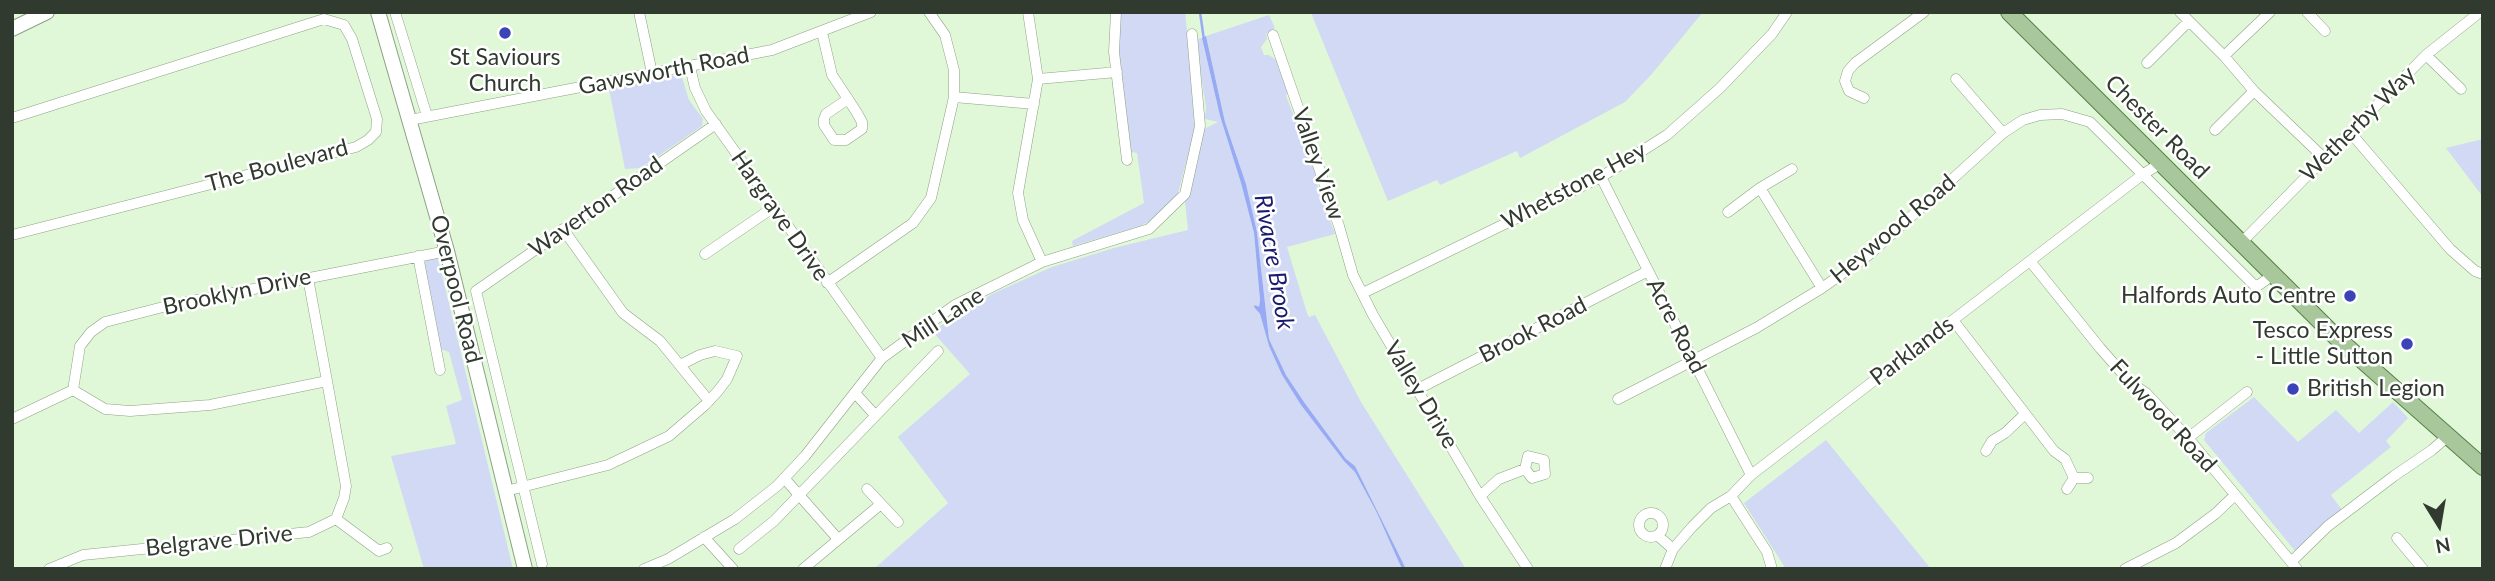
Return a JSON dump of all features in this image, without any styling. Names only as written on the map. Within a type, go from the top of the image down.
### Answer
[{"type":"main road","points":[[12,29],[47,12]]},
{"type":"main road","name":"Overpool Road","points":[[378,12],[447,251],[525,569]]},
{"type":"main road","name":"Chester Road","points":[[2009,12],[2336,337],[2483,467]]},
{"type":"street","points":[[395,12],[427,117]]},
{"type":"street","points":[[639,12],[652,73]]},
{"type":"street","name":"Gawsworth Road","points":[[410,120],[772,50],[871,12]]},
{"type":"street","points":[[827,283],[914,223],[931,198],[954,97],[954,70],[945,35],[929,12]]},
{"type":"street","points":[[1028,12],[1038,79],[1018,192],[1023,220],[1042,262]]},
{"type":"street","points":[[1116,12],[1114,52],[1127,160]]},
{"type":"street","name":"Whetstone Hey","points":[[1363,293],[1601,177],[1667,135],[1720,88],[1772,34],[1787,12]]},
{"type":"street","points":[[1864,98],[1849,92],[1845,80],[1848,71],[1924,12]]},
{"type":"street","points":[[2180,12],[2254,91],[2324,158]]},
{"type":"street","points":[[2224,56],[2270,12]]},
{"type":"street","points":[[2307,12],[2325,32]]},
{"type":"street","name":"Wetherby Way","points":[[2242,242],[2426,55],[2480,12]]},
{"type":"street","name":"The Boulevard","points":[[12,118],[324,19],[344,25],[352,39],[377,119],[376,132],[369,140],[356,147],[12,235]]},
{"type":"street","points":[[2147,63],[2188,22]]},
{"type":"street","points":[[822,32],[832,75],[848,99],[862,122],[862,130],[846,140],[834,140],[824,125],[824,119],[826,114],[848,99]]},
{"type":"street","name":"Mill Lane","points":[[643,569],[667,559],[743,513],[784,478],[883,358],[955,304],[1042,262],[1149,229],[1185,194],[1200,126],[1192,34]]},
{"type":"street","name":"Valley View","points":[[1273,35],[1339,226],[1353,275],[1363,293]]},
{"type":"street","points":[[2426,55],[2461,89]]},
{"type":"street","name":"Hargrave Drive","points":[[690,67],[695,88],[706,111],[883,358]]},
{"type":"street","points":[[1038,79],[1117,72]]},
{"type":"street","points":[[1956,79],[2003,133]]},
{"type":"street","points":[[2215,130],[2254,91]]},
{"type":"street","points":[[954,97],[1034,103]]},
{"type":"street","name":"Heywood Road","points":[[1618,399],[1755,328],[1822,288],[1880,246],[2003,133],[2023,120],[2040,115],[2062,114],[2090,122],[2121,152]]},
{"type":"street","name":"Waverton Road","points":[[476,290],[716,124]]},
{"type":"street","points":[[2350,132],[2450,249],[2474,271],[2483,274]]},
{"type":"street","name":"Chester Road","points":[[2121,152],[2256,287],[2273,275]]},
{"type":"street","name":"Parklands","points":[[1665,569],[1673,549],[1711,508],[1731,496],[1751,475],[2161,163]]},
{"type":"street","points":[[1728,212],[1792,169]]},
{"type":"street","name":"Acre Road","points":[[1601,177],[1751,475]]},
{"type":"street","points":[[1760,188],[1822,288]]},
{"type":"street","points":[[705,254],[774,206]]},
{"type":"street","points":[[563,229],[623,313],[660,341],[709,401]]},
{"type":"street","name":"Brooklyn Drive","points":[[73,390],[80,346],[91,332],[105,322],[167,306],[447,251]]},
{"type":"street","points":[[418,256],[440,370]]},
{"type":"street","name":"Fulwood Road","points":[[2030,261],[2100,348],[2130,382],[2146,393],[2188,438],[2294,565]]},
{"type":"street","name":"Brook Road","points":[[1418,389],[1648,271]]},
{"type":"street","points":[[308,278],[346,486],[336,519],[381,553]]},
{"type":"street","name":"Overpool Road","points":[[476,290],[542,564]]},
{"type":"street","name":"Valley Drive","points":[[1363,293],[1373,315],[1480,496],[1528,569]]},
{"type":"street","points":[[1953,320],[2054,452],[2065,459],[2074,478]]},
{"type":"street","points":[[506,491],[599,468],[669,436],[709,401],[727,379],[737,356],[715,351],[680,365]]},
{"type":"street","points":[[739,549],[774,521],[938,351]]},
{"type":"street","points":[[12,419],[73,390],[105,409],[130,411],[210,405],[327,381]]},
{"type":"street","points":[[2188,438],[2246,392]]},
{"type":"street","points":[[855,393],[875,415]]},
{"type":"street","points":[[1986,451],[1992,441],[2025,414]]},
{"type":"street","points":[[2294,565],[2328,526],[2448,436]]},
{"type":"street","points":[[1480,496],[1499,480],[1525,470]]},
{"type":"street","points":[[784,478],[838,539]]},
{"type":"street","points":[[2074,478],[2088,478]]},
{"type":"street","points":[[2067,489],[2074,478]]},
{"type":"street","points":[[867,489],[898,522]]},
{"type":"street","points":[[2125,569],[2138,566],[2176,544],[2235,495]]},
{"type":"street","points":[[1731,496],[1767,552],[1772,569]]},
{"type":"street","points":[[803,569],[881,504]]},
{"type":"street","name":"Belgrave Drive","points":[[49,569],[83,555],[309,532],[336,519]]},
{"type":"street","points":[[1657,535],[1673,549]]},
{"type":"street","points":[[704,537],[733,569]]},
{"type":"street","points":[[2397,538],[2423,569]]},
{"type":"shaded area","points":[[1120,12],[1185,12],[1197,121],[1177,197],[1160,216],[1140,226],[1073,246],[1072,241],[1144,203],[1137,153],[1131,152],[1129,146],[1118,51]]},
{"type":"shaded area","points":[[1703,12],[1625,102],[1520,158],[1517,151],[1440,185],[1437,180],[1388,201],[1311,13]]},
{"type":"shaded area","points":[[1269,15],[1275,28],[1266,34],[1267,39],[1261,47],[1264,55],[1276,60],[1288,91],[1286,96],[1317,173],[1315,178],[1335,234],[1287,247],[1307,313],[1309,317],[1315,315],[1361,402],[1466,569],[1406,569],[1355,466],[1346,459],[1304,402],[1286,375],[1269,339],[1257,232],[1246,184],[1225,122],[1206,36]]},
{"type":"shaded area","points":[[1202,38],[1220,116],[1254,233],[1260,300],[1259,308],[1254,307],[1260,314],[1269,346],[1282,375],[1301,405],[1355,472],[1402,569],[874,569],[948,503],[898,437],[970,374],[932,331],[992,294],[1052,267],[1188,230],[1185,201],[1195,158],[1204,129],[1218,122],[1205,119],[1206,107],[1195,39]]},
{"type":"shaded area","points":[[681,74],[689,100],[703,119],[702,126],[641,168],[625,169],[609,89]]},
{"type":"shaded area","points":[[2483,139],[2483,197],[2446,148]]},
{"type":"shaded area","points":[[437,254],[513,569],[424,569],[391,456],[456,444],[446,406],[462,400],[449,352],[438,348],[419,257]]},
{"type":"shaded area","points":[[2254,397],[2298,442],[2336,410],[2359,433],[2393,402],[2408,418],[2386,441],[2391,447],[2331,495],[2342,510],[2296,552],[2204,440],[2206,433]]},
{"type":"shaded area","points":[[1826,440],[1931,569],[1786,569],[1744,503]]},
{"type":"water","points":[[1206,36],[1225,122],[1246,184],[1257,232],[1269,339],[1286,375],[1304,402],[1346,459],[1355,466],[1406,569],[1402,569],[1355,472],[1301,405],[1282,375],[1269,346],[1260,314],[1254,307],[1259,307],[1260,300],[1254,233],[1220,116],[1202,38]]},
{"type":"waterway","name":"Rivacre Brook","points":[[1200,12],[1204,40]]},
{"type":"place","name":"St Saviours Church","points":[[505,33]]},
{"type":"place","name":"Halfords Auto Centre","points":[[2350,296]]},
{"type":"place","name":"Tesco Express - Little Sutton","points":[[2407,344]]},
{"type":"place","name":"British Legion","points":[[2293,389]]}]
